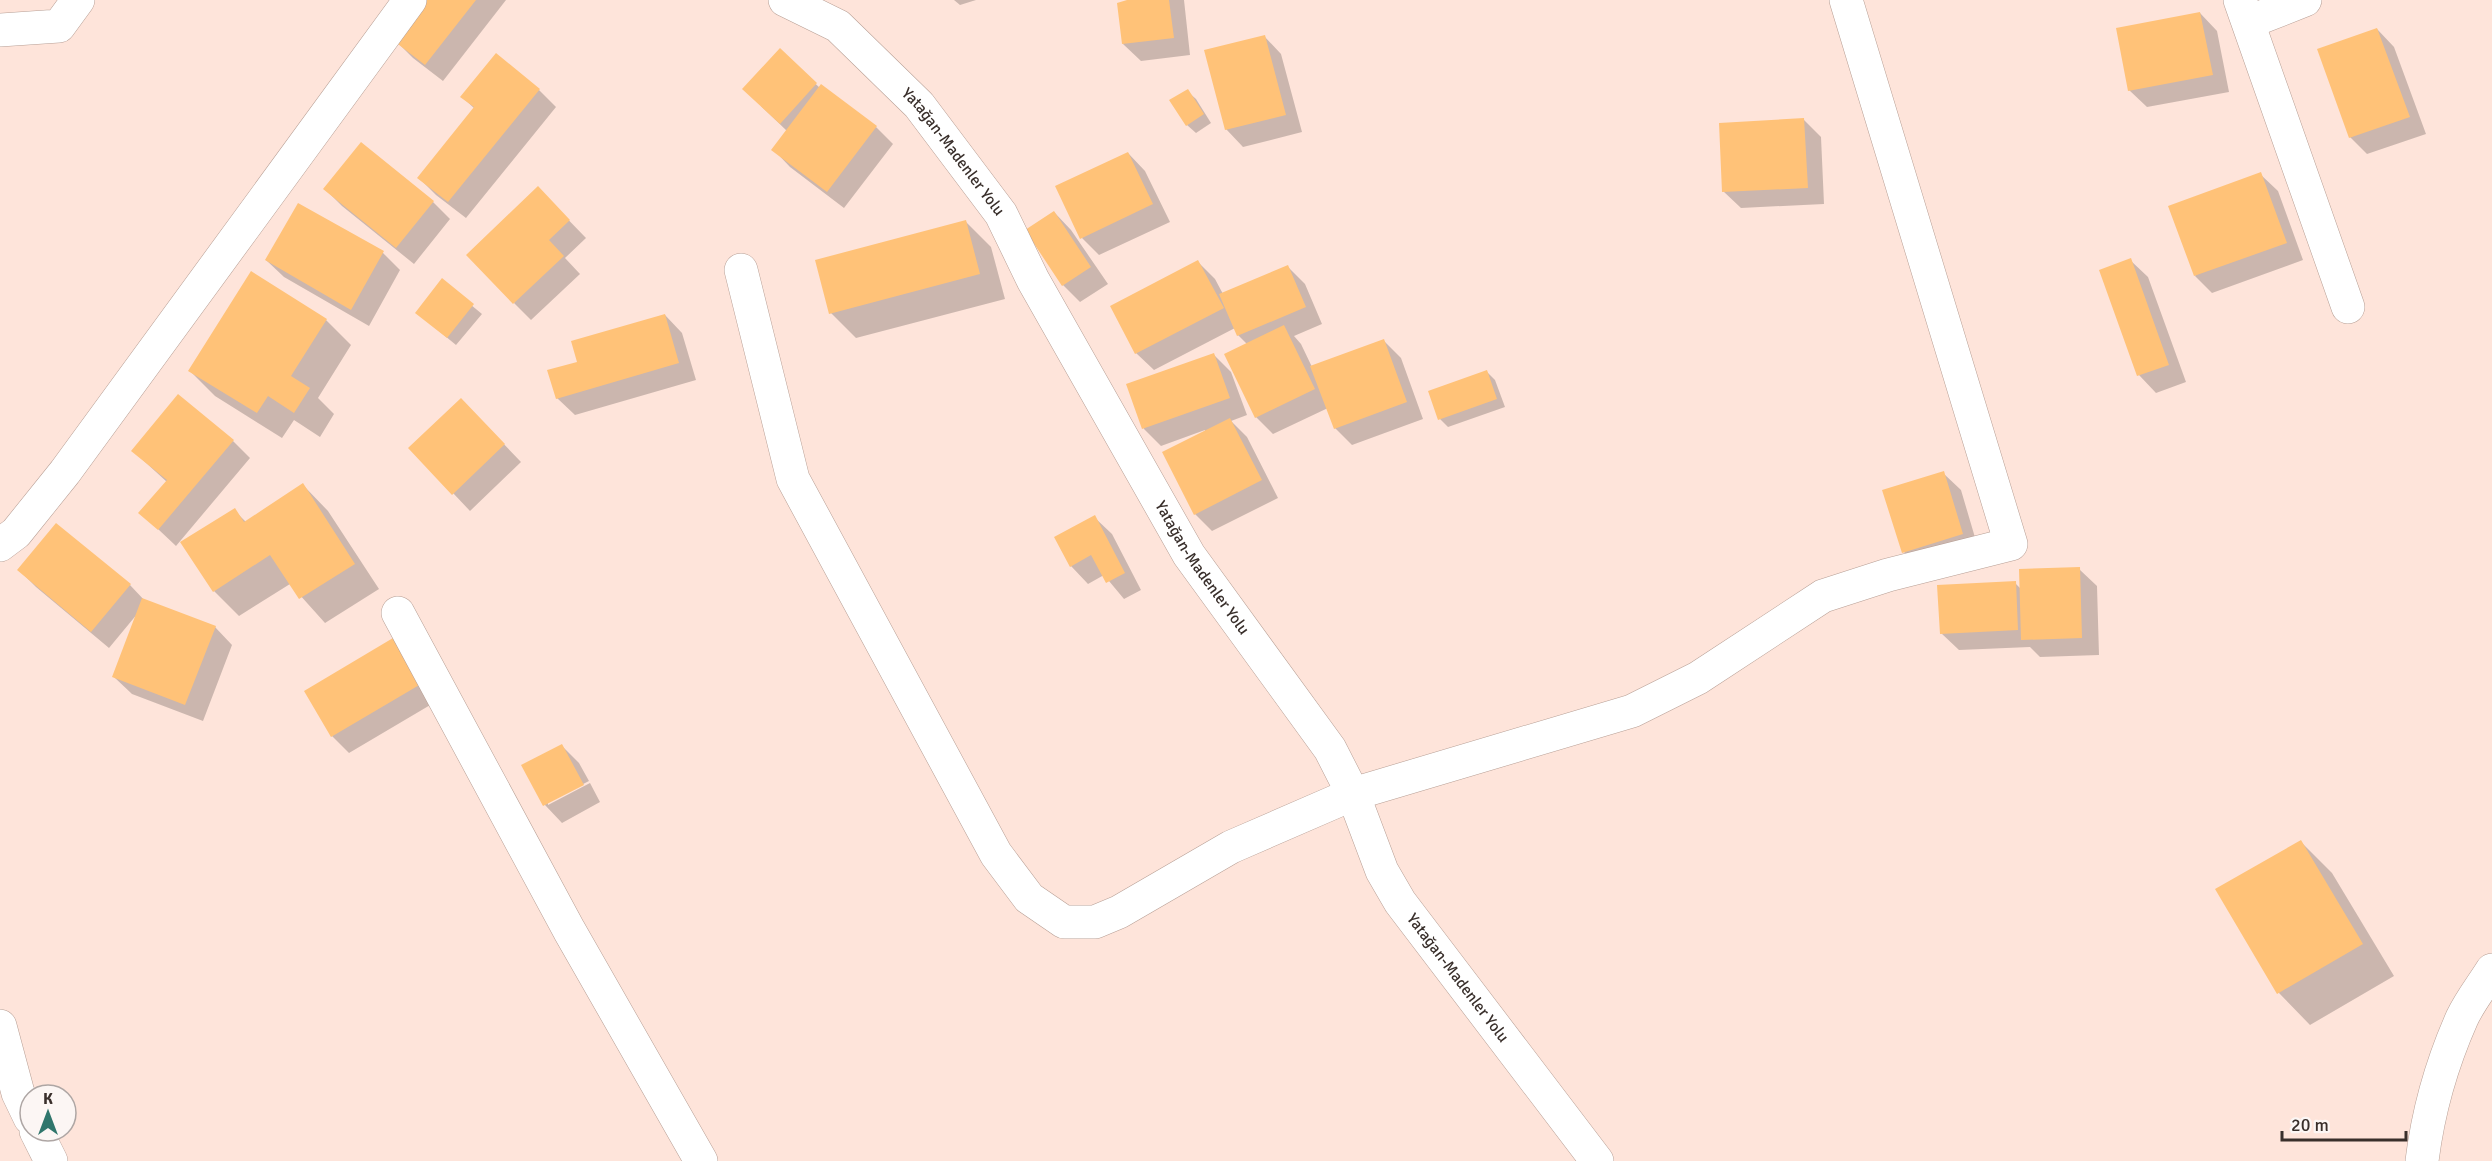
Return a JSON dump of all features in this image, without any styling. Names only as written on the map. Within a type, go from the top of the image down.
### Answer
[{"type":"street","points":[[0,30],[59,26],[78,0]]},
{"type":"street","points":[[0,545],[16,533],[65,472],[410,0]]},
{"type":"street","name":"Yatağan-Madenler Yolu","points":[[785,0],[838,26],[920,105],[1001,214],[1033,280],[1189,555],[1330,749],[1353,795],[1382,871],[1400,902],[1597,1161]]},
{"type":"street","points":[[741,270],[793,479],[996,854],[1029,898],[1064,922],[1095,922],[1119,912],[1231,847],[1297,817],[1353,795],[1632,711],[1698,678],[1823,596],[1888,575],[2011,544],[1846,0]]},
{"type":"street","points":[[2306,0],[2245,11],[2348,307]]},
{"type":"street","points":[[398,613],[569,930],[701,1161]]},
{"type":"street","points":[[2422,1161],[2431,1112],[2443,1068],[2463,1016],[2492,970]]},
{"type":"street","points":[[0,1026],[18,1093]]},
{"type":"street","points":[[42,1143],[51,1161]]},
{"type":"building","points":[[426,0],[476,0],[425,65],[394,41]]},
{"type":"building","points":[[1127,0],[1169,0],[1174,38],[1122,44],[1117,3]]},
{"type":"building","points":[[2200,12],[2213,75],[2128,91],[2116,28]]},
{"type":"building","points":[[2377,28],[2410,117],[2349,138],[2317,49]]},
{"type":"building","points":[[1265,35],[1286,115],[1225,130],[1204,50]]},
{"type":"building","points":[[780,48],[817,83],[780,124],[742,89]]},
{"type":"building","points":[[496,53],[540,89],[448,202],[417,178],[474,107],[460,97]]},
{"type":"building","points":[[821,84],[877,126],[827,192],[771,150]]},
{"type":"building","points":[[1188,89],[1204,114],[1186,126],[1169,100]]},
{"type":"building","points":[[1804,118],[1808,188],[1722,192],[1719,123]]},
{"type":"building","points":[[361,142],[434,201],[396,248],[323,189]]},
{"type":"building","points":[[1128,152],[1153,204],[1080,239],[1055,186]]},
{"type":"building","points":[[2261,172],[2287,243],[2194,276],[2168,206]]},
{"type":"building","points":[[538,186],[570,220],[549,240],[564,256],[513,304],[466,255]]},
{"type":"building","points":[[298,203],[384,251],[351,310],[265,260]]},
{"type":"building","points":[[1054,211],[1091,267],[1062,286],[1025,230]]},
{"type":"building","points":[[966,220],[980,274],[829,314],[815,260]]},
{"type":"building","points":[[2131,258],[2169,365],[2137,376],[2099,270]]},
{"type":"building","points":[[1198,260],[1224,308],[1135,354],[1110,306]]},
{"type":"building","points":[[1288,265],[1306,307],[1237,336],[1219,294]]},
{"type":"building","points":[[251,271],[327,319],[291,376],[310,388],[294,413],[268,396],[257,413],[188,371]]},
{"type":"building","points":[[442,278],[474,304],[447,338],[415,313]]},
{"type":"building","points":[[665,314],[679,363],[556,399],[547,370],[577,362],[571,341]]},
{"type":"building","points":[[1284,325],[1315,389],[1255,418],[1224,354]]},
{"type":"building","points":[[1384,339],[1407,402],[1334,429],[1310,366]]},
{"type":"building","points":[[1214,353],[1230,398],[1142,429],[1126,384]]},
{"type":"building","points":[[1487,370],[1497,399],[1438,420],[1428,391]]},
{"type":"building","points":[[178,394],[234,440],[158,530],[138,513],[167,480],[131,451]]},
{"type":"building","points":[[461,398],[505,444],[452,495],[408,448]]},
{"type":"building","points":[[1230,418],[1262,480],[1194,515],[1162,452]]},
{"type":"building","points":[[1944,471],[1963,534],[1902,553],[1882,490]]},
{"type":"building","points":[[303,483],[355,564],[299,599],[270,555],[213,592],[180,542],[235,508],[244,522]]},
{"type":"building","points":[[1095,515],[1125,573],[1106,583],[1091,555],[1070,567],[1054,537]]},
{"type":"building","points":[[56,523],[131,584],[91,632],[17,570]]},
{"type":"building","points":[[2080,567],[2082,638],[2021,640],[2019,569]]},
{"type":"building","points":[[2016,581],[2018,630],[1940,634],[1937,585]]},
{"type":"building","points":[[142,598],[216,626],[185,705],[112,677]]},
{"type":"building","points":[[393,638],[421,684],[331,737],[304,691]]},
{"type":"building","points":[[562,744],[584,785],[543,806],[521,765]]},
{"type":"building","points":[[2301,840],[2363,944],[2277,994],[2215,889]]}]
